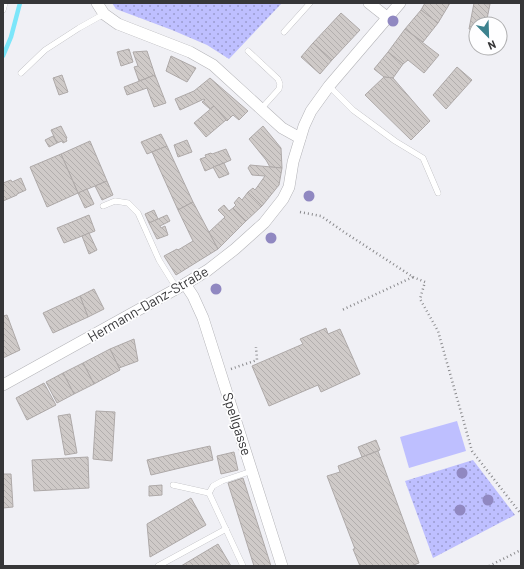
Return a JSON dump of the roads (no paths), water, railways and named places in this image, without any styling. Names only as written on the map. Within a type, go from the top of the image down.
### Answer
[{"type":"street","points":[[97,3],[104,14],[118,24],[190,52],[213,65],[282,128],[300,138]]},
{"type":"street","points":[[369,3],[388,18]]},
{"type":"street","name":"Hermann-Danz-Straße","points":[[3,385],[181,287],[208,270],[235,249],[264,223],[283,199],[289,187],[293,162],[304,126],[311,111],[330,86],[400,3]]},
{"type":"street","name":"Spellgasse","points":[[181,287],[193,296],[203,318],[282,566]]},
{"type":"lane","points":[[3,10],[5,3]]},
{"type":"lane","points":[[284,32],[310,3]]},
{"type":"lane","points":[[21,74],[45,50],[104,14]]},
{"type":"lane","points":[[248,51],[278,79],[280,84],[279,89],[261,109]]},
{"type":"lane","points":[[330,86],[353,110],[395,141],[423,158],[438,194]]},
{"type":"lane","points":[[103,206],[115,201],[128,204],[138,213],[158,260],[181,287]]},
{"type":"lane","points":[[209,493],[213,486],[222,481],[252,470]]},
{"type":"lane","points":[[173,485],[209,493]]},
{"type":"lane","points":[[209,493],[243,566]]},
{"type":"lane","points":[[158,566],[226,529]]},
{"type":"waterway","points":[[3,56],[11,37],[20,3]]}]
